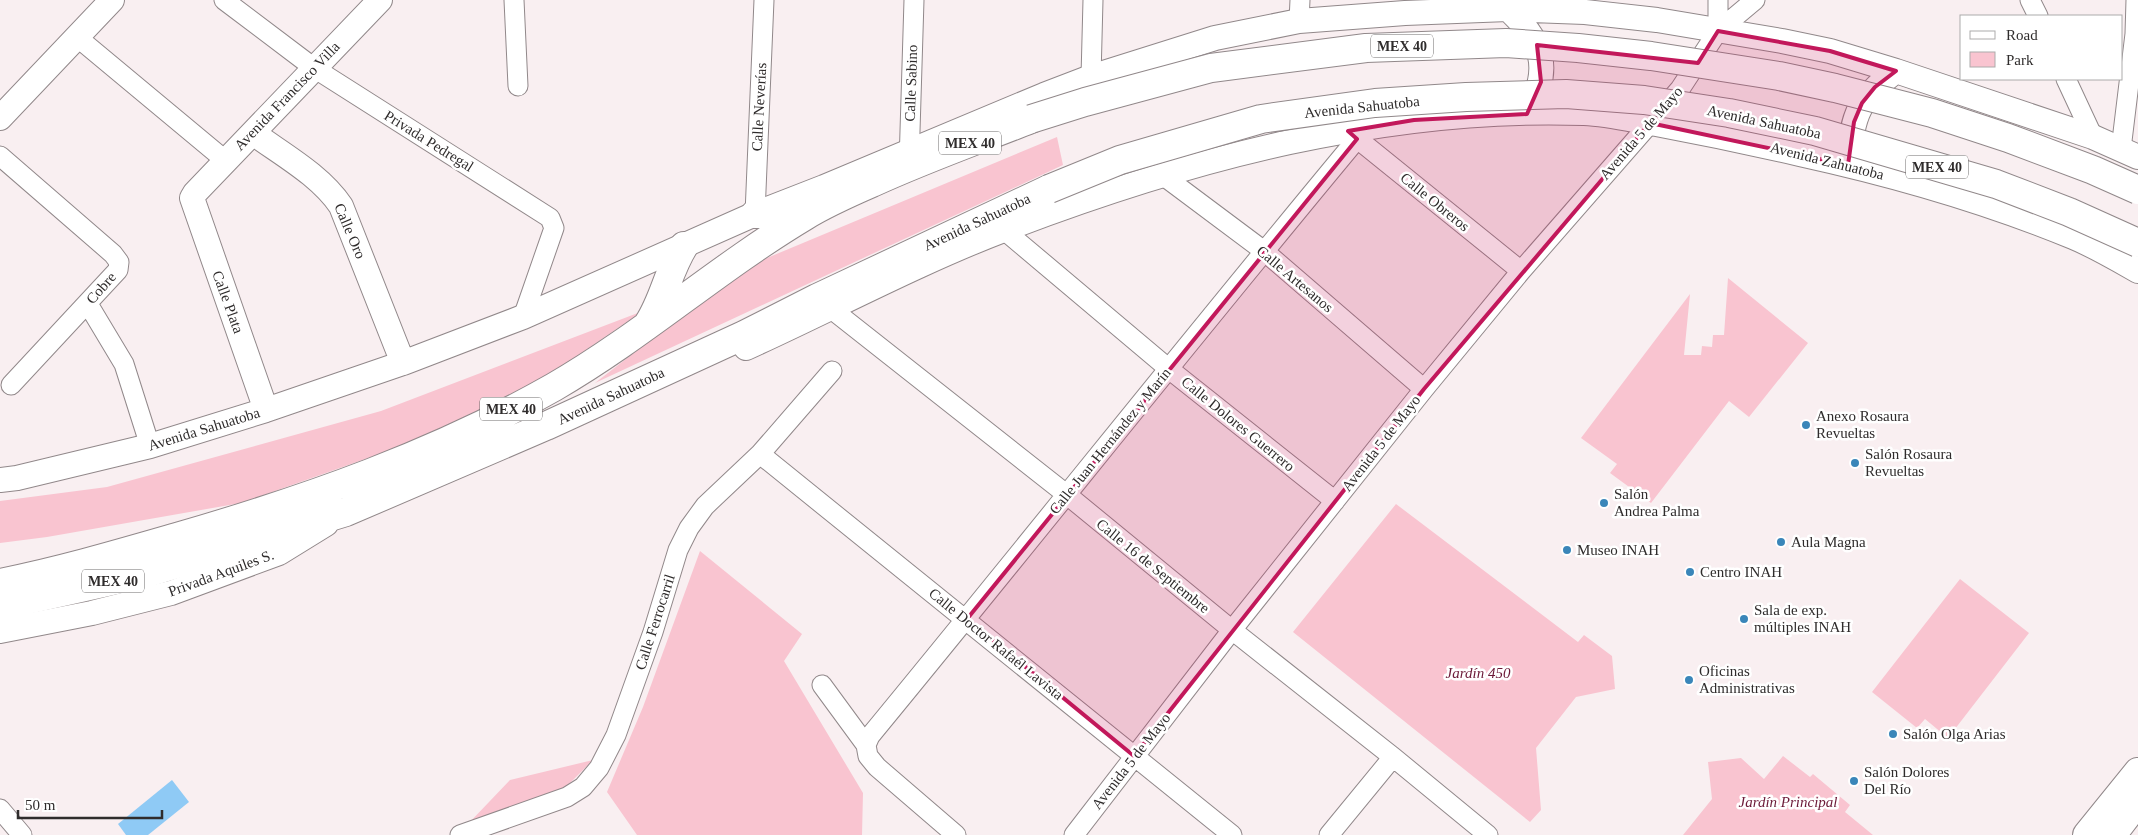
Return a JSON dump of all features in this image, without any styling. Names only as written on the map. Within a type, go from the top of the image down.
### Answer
[{"type":"main road","name":"Avenida Sahuatoba","points":[[909,159],[1085,102],[1211,68],[1366,48],[1515,44],[1651,56],[1779,76],[1835,88],[1932,113],[2008,138],[2093,170],[2138,190]]},
{"type":"main road","name":"Avenida Sahuatoba","points":[[346,512],[555,422],[744,335],[824,304],[1049,189],[1120,160],[1262,119],[1376,103],[1466,97],[1566,94],[1644,100],[1729,113],[1815,131],[1996,184],[2069,212],[2138,243]]},
{"type":"main road","name":"MEX 40","points":[[0,606],[147,573],[219,538],[334,488],[452,440],[554,387],[645,328],[807,214],[909,159]]},
{"type":"main road","points":[[754,214],[807,214]]},
{"type":"main road","points":[[645,328],[658,306],[668,277],[684,246]]},
{"type":"main road","name":"MEX 40","points":[[0,583],[100,560],[346,512]]},
{"type":"main road","points":[[2087,835],[2138,772]]},
{"type":"main road","points":[[2112,835],[2138,801]]},
{"type":"street","points":[[0,118],[112,0]]},
{"type":"street","name":"Privada Pedregal","points":[[224,0],[314,68],[550,218],[554,228],[523,317]]},
{"type":"street","name":"Avenida Francisco Villa","points":[[195,193],[380,0]]},
{"type":"street","points":[[514,0],[518,86]]},
{"type":"street","name":"Calle Neverías","points":[[754,214],[764,0]]},
{"type":"street","name":"Calle Sabino","points":[[909,159],[914,0]]},
{"type":"street","points":[[1092,77],[1093,0]]},
{"type":"street","points":[[1718,0],[1718,31]]},
{"type":"street","points":[[1718,31],[1755,0]]},
{"type":"street","points":[[2030,0],[2038,15]]},
{"type":"street","points":[[1718,31],[1830,51],[2094,137],[2129,153],[2136,34],[2136,0]]},
{"type":"street","points":[[1508,5],[1532,35],[1539,49],[1541,59],[1541,82],[1527,114]]},
{"type":"street","name":"Avenida Sahuatoba","points":[[0,480],[17,478],[150,446],[266,410],[403,363],[523,317],[754,214],[909,159],[1092,77],[1299,10],[1406,13],[1508,5],[1657,20],[1718,31]]},
{"type":"street","name":"Avenida 5 de Mayo","points":[[1074,835],[1232,630],[1424,389],[1680,89],[1718,31]]},
{"type":"street","points":[[77,37],[226,161]]},
{"type":"street","points":[[1848,165],[1854,122],[1862,103],[1875,87],[1896,71]]},
{"type":"street","points":[[2066,80],[2094,137]]},
{"type":"street","name":"Avenida Sahuatoba","points":[[824,304],[1004,230],[1161,174],[1295,142],[1353,135],[1414,120],[1527,114],[1585,114],[1650,123]]},
{"type":"street","name":"Avenida Zahuatoba","points":[[1650,123],[1707,133],[1848,165],[1999,210],[2075,238],[2138,271]]},
{"type":"street","name":"Calle Oro","points":[[253,133],[321,183],[333,193],[342,206],[403,363]]},
{"type":"street","name":"Calle Juan Hernández y Marín","points":[[866,745],[870,736],[1264,251],[1353,135]]},
{"type":"street","name":"Calle Obreros","points":[[1353,135],[1522,272]]},
{"type":"street","name":"Cobre","points":[[0,156],[114,254],[119,262],[118,270],[11,385]]},
{"type":"street","name":"Calle Artesanos","points":[[1161,174],[1264,251],[1424,389]]},
{"type":"street","name":"Calle Plata","points":[[195,193],[192,198],[193,204],[266,410]]},
{"type":"street","name":"Calle Dolores Guerrero","points":[[1004,230],[1169,369],[1335,501]]},
{"type":"street","points":[[88,304],[124,364],[150,446]]},
{"type":"street","name":"Calle 16 de Septiembre","points":[[824,304],[1066,494],[1488,835]]},
{"type":"street","name":"Calle Ferrocarril","points":[[460,835],[567,797],[583,787],[600,768],[616,734],[653,632],[678,550],[689,528],[705,506],[760,454],[832,371]]},
{"type":"street","name":"Calle Doctor Rafaél Lavista","points":[[760,454],[1232,835]]},
{"type":"street","name":"Privada Aquiles S.","points":[[0,631],[92,613],[170,593],[279,553],[346,512]]},
{"type":"street","points":[[822,686],[866,745],[868,756],[877,767],[956,835]]},
{"type":"street","points":[[1329,835],[1393,757]]},
{"type":"street","points":[[0,809],[22,835]]},
{"type":"highlighted area","points":[[1718,31],[1830,51],[1896,71],[1875,87],[1862,103],[1854,122],[1848,165],[1650,123],[1424,389],[1134,756],[967,619],[1357,139],[1348,131],[1414,120],[1527,114],[1541,82],[1537,45],[1698,63]]},
{"type":"green space","points":[[1057,137],[1063,165],[595,383],[743,268]]},
{"type":"green space","points":[[1728,278],[1808,343],[1749,417],[1729,401],[1651,503],[1610,473],[1617,464],[1581,438],[1690,294],[1684,355],[1701,355],[1702,346],[1712,347],[1713,335],[1724,335]]},
{"type":"green space","points":[[643,311],[542,380],[430,436],[241,503],[47,537],[0,543],[0,501],[107,487],[381,411]]},
{"type":"green space","name":"Jardín 450","points":[[1396,504],[1578,642],[1584,635],[1612,656],[1615,689],[1576,697],[1536,748],[1541,810],[1530,822],[1293,632]]},
{"type":"green space","points":[[700,551],[802,634],[784,661],[863,793],[862,835],[637,835],[607,792],[643,707]]},
{"type":"green space","points":[[1960,579],[2029,633],[1948,738],[1925,719],[1917,728],[1872,692]]},
{"type":"green space","name":"Jardín Principal","points":[[1783,756],[1810,777],[1813,774],[1850,805],[1845,812],[1873,835],[1683,835],[1712,799],[1708,762],[1741,758],[1764,779]]},
{"type":"green space","points":[[593,760],[560,793],[468,824],[510,780]]},
{"type":"water","points":[[172,780],[189,802],[148,835],[126,835],[118,824]]},
{"type":"place","name":"Anexo Rosaura Revueltas","points":[[1806,425]]},
{"type":"place","name":"Salón Rosaura Revueltas","points":[[1855,463]]},
{"type":"place","name":"Salón Andrea Palma","points":[[1604,503]]},
{"type":"place","name":"Aula Magna","points":[[1781,542]]},
{"type":"place","name":"Museo INAH","points":[[1567,550]]},
{"type":"place","name":"Centro INAH","points":[[1690,572]]},
{"type":"place","name":"Sala de exp. múltiples INAH","points":[[1744,619]]},
{"type":"place","name":"Oficinas Administrativas","points":[[1689,680]]},
{"type":"place","name":"Salón Olga Arias","points":[[1893,734]]},
{"type":"place","name":"Salón Dolores Del Río","points":[[1854,781]]}]
